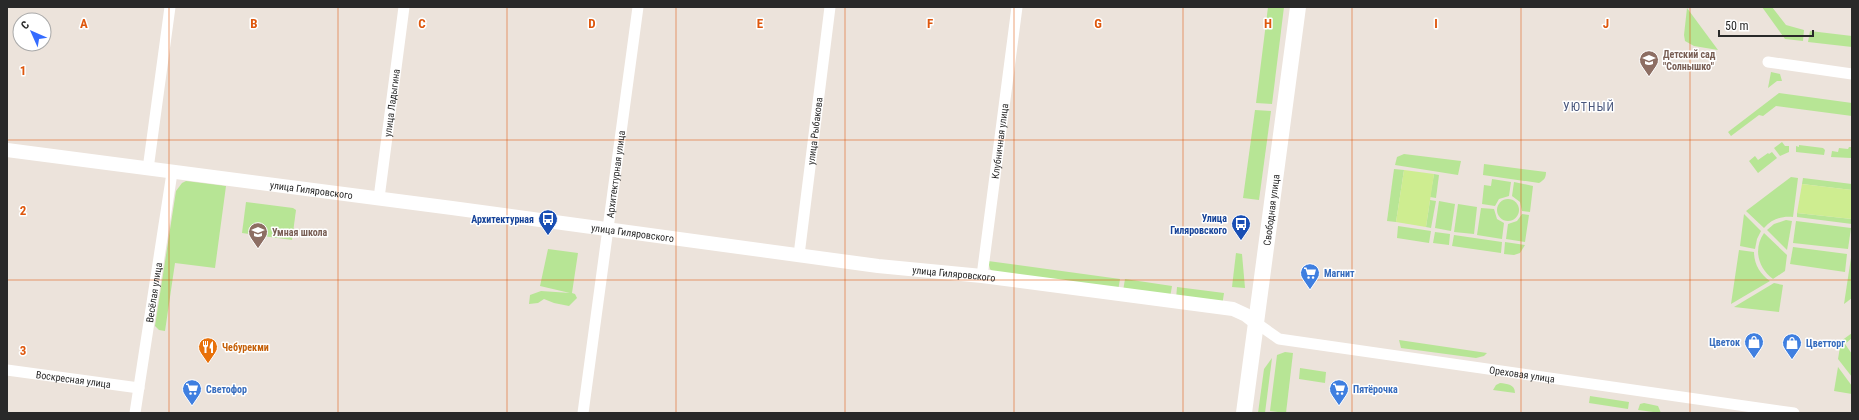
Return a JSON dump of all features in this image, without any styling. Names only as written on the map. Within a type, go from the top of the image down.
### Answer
[{"type":"main road","name":"Свободная улица","points":[[1244,413],[1298,7]]},
{"type":"street","points":[[148,169],[170,7]]},
{"type":"street","name":"улица Ладыгина","points":[[379,198],[404,7]]},
{"type":"street","name":"Архитектурная улица","points":[[583,413],[638,7]]},
{"type":"street","name":"улица Рыбакова","points":[[799,255],[830,7]]},
{"type":"street","name":"Клубничная улица","points":[[982,276],[1017,7]]},
{"type":"street","points":[[1768,62],[1852,74]]},
{"type":"street","name":"улица Гиляровского","points":[[7,150],[172,173],[379,198],[878,266],[982,276],[1233,309],[1246,315],[1255,322]]},
{"type":"street","name":"Весёлая улица","points":[[135,413],[172,173]]},
{"type":"street","name":"Ореховая улица","points":[[1255,322],[1279,339],[1794,413]]},
{"type":"street","name":"Воскресная улица","points":[[7,370],[139,388]]},
{"type":"green space","points":[[1268,7],[1284,7],[1272,104],[1256,103]]},
{"type":"green space","points":[[1762,7],[1772,7],[1786,25],[1804,30],[1803,41],[1785,39]]},
{"type":"green space","points":[[1687,8],[1718,50],[1694,46],[1685,41],[1684,35]]},
{"type":"green space","points":[[1810,31],[1852,36],[1852,47],[1808,42]]},
{"type":"green space","points":[[1771,72],[1780,74],[1782,81],[1777,81],[1768,88]]},
{"type":"green space","points":[[1779,93],[1852,103],[1852,116],[1776,106],[1763,116],[1759,115],[1731,136],[1728,132]]},
{"type":"green space","points":[[1255,110],[1271,111],[1259,200],[1243,198]]},
{"type":"green space","points":[[1782,142],[1785,146],[1789,146],[1789,152],[1780,156],[1774,148]]},
{"type":"green space","points":[[1799,145],[1823,148],[1825,150],[1824,155],[1796,152],[1796,146],[1799,147]]},
{"type":"green space","points":[[1849,147],[1852,147],[1851,158],[1831,157],[1832,151],[1838,152],[1839,148],[1848,149]]},
{"type":"green space","points":[[1772,152],[1777,158],[1758,173],[1749,161],[1755,156],[1758,160]]},
{"type":"green space","points":[[1404,154],[1461,161],[1458,175],[1395,165],[1397,157]]},
{"type":"green space","points":[[1484,164],[1546,172],[1546,176],[1539,183],[1483,175]]},
{"type":"green space","points":[[1394,169],[1404,170],[1396,222],[1387,221]]},
{"type":"green space","points":[[1404,170],[1434,174],[1426,227],[1396,222]]},
{"type":"green space","points":[[1434,174],[1439,175],[1436,198],[1430,197]]},
{"type":"green space","points":[[1791,177],[1798,178],[1793,217],[1777,219],[1770,222],[1764,228],[1746,211]]},
{"type":"green space","points":[[1803,178],[1852,184],[1852,190],[1802,184]]},
{"type":"green space","points":[[1492,179],[1511,182],[1509,196],[1499,199],[1495,206],[1482,204],[1484,185],[1491,186]]},
{"type":"green space","points":[[186,181],[226,186],[215,268],[175,263],[165,331],[159,330],[155,326],[176,191],[182,183]]},
{"type":"green space","points":[[1514,182],[1533,186],[1530,212],[1522,211],[1520,202],[1512,196]]},
{"type":"green space","points":[[1802,184],[1852,190],[1852,219],[1797,213]]},
{"type":"green space","points":[[1508,199],[1516,202],[1519,210],[1516,218],[1508,221],[1500,218],[1497,210],[1500,202]]},
{"type":"green space","points":[[1430,200],[1436,201],[1431,228],[1426,227]]},
{"type":"green space","points":[[1439,201],[1455,204],[1451,231],[1435,228]]},
{"type":"green space","points":[[246,202],[293,208],[296,210],[292,240],[242,233]]},
{"type":"green space","points":[[1458,204],[1477,207],[1474,234],[1454,232]]},
{"type":"green space","points":[[1481,208],[1494,209],[1497,219],[1504,223],[1502,239],[1477,235]]},
{"type":"green space","points":[[1797,213],[1852,219],[1852,224],[1797,217]]},
{"type":"green space","points":[[1522,214],[1529,215],[1525,242],[1506,239],[1508,224],[1517,221]]},
{"type":"green space","points":[[1744,214],[1761,231],[1757,239],[1755,249],[1740,246]]},
{"type":"green space","points":[[1786,220],[1792,221],[1787,250],[1767,230],[1774,224]]},
{"type":"green space","points":[[1796,221],[1851,228],[1848,249],[1793,243]]},
{"type":"green space","points":[[1398,226],[1431,231],[1429,243],[1397,238]]},
{"type":"green space","points":[[1435,232],[1450,234],[1449,245],[1433,243]]},
{"type":"green space","points":[[1764,233],[1787,255],[1785,271],[1773,279],[1764,269],[1759,258],[1759,245]]},
{"type":"green space","points":[[1454,235],[1502,242],[1501,253],[1452,246]]},
{"type":"green space","points":[[1505,242],[1525,245],[1520,253],[1514,255],[1504,254]]},
{"type":"green space","points":[[1793,247],[1847,254],[1845,272],[1790,264]]},
{"type":"green space","points":[[548,249],[578,253],[572,293],[575,294],[577,298],[569,306],[544,299],[538,303],[529,304],[530,295],[541,291],[570,293],[540,286]]},
{"type":"green space","points":[[1739,250],[1754,252],[1755,261],[1758,268],[1770,281],[1731,304]]},
{"type":"green space","points":[[1852,251],[1852,298],[1844,304]]},
{"type":"green space","points":[[1236,253],[1242,254],[1245,288],[1232,287]]},
{"type":"green space","points":[[988,261],[1120,279],[1118,291],[993,272],[990,269]]},
{"type":"green space","points":[[1125,279],[1172,286],[1170,298],[1123,291]]},
{"type":"green space","points":[[1774,283],[1783,285],[1779,312],[1734,307]]},
{"type":"green space","points":[[1177,287],[1224,293],[1222,306],[1176,299]]},
{"type":"green space","points":[[1852,333],[1852,338],[1845,344],[1852,354],[1852,377],[1838,359],[1841,341]]},
{"type":"green space","points":[[1399,340],[1487,353],[1484,356],[1476,358],[1401,348]]},
{"type":"green space","points":[[1285,352],[1293,353],[1286,413],[1270,411],[1277,355]]},
{"type":"green space","points":[[1272,358],[1265,413],[1258,413],[1264,369]]},
{"type":"green space","points":[[1838,367],[1852,386],[1852,394],[1834,391]]},
{"type":"green space","points":[[1300,368],[1326,372],[1325,383],[1299,379]]},
{"type":"green space","points":[[1500,383],[1512,386],[1515,393],[1493,390],[1496,385]]},
{"type":"green space","points":[[1590,396],[1629,402],[1628,409],[1589,403]]},
{"type":"green space","points":[[1644,403],[1658,406],[1661,413],[1638,410],[1640,404]]},
{"type":"place","name":"Детский сад \"Солнышко\"","points":[[1649,77]]},
{"type":"place","name":"Архитектурная","points":[[548,236]]},
{"type":"place","name":"Улица Гиляровского","points":[[1241,241]]},
{"type":"place","name":"Умная школа","points":[[258,249]]},
{"type":"place","name":"Магнит","points":[[1310,290]]},
{"type":"place","name":"Цветок","points":[[1754,359]]},
{"type":"place","name":"Цветторг","points":[[1792,360]]},
{"type":"place","name":"Чебурекми","points":[[208,364]]},
{"type":"place","name":"Светофор","points":[[192,406]]},
{"type":"place","name":"Пятёрочка","points":[[1339,406]]},
{"type":"district","name":"УЮТНЫЙ","points":[[1589,107]]}]
